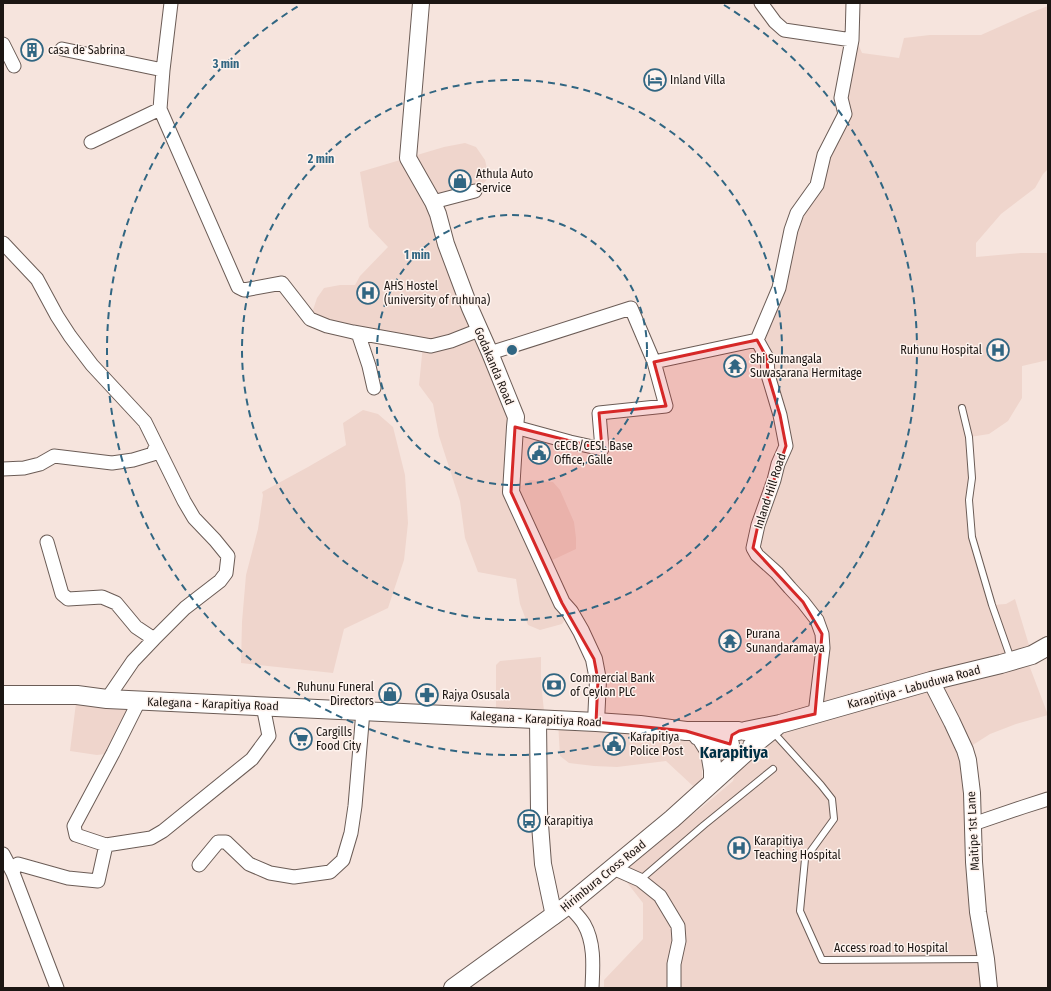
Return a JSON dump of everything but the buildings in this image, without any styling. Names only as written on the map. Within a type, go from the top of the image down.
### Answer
[{"type":"main road","name":"Karapitiya - Labuduwa Road","points":[[740,742],[776,727],[815,714],[931,681],[1032,655],[1048,646]]},
{"type":"main road","name":"Kalegana - Karapitiya Road","points":[[3,695],[77,695],[139,701],[596,722],[640,725],[740,742]]},
{"type":"main road","points":[[693,734],[710,752],[713,770],[711,782]]},
{"type":"main road","points":[[711,782],[740,742]]},
{"type":"main road","name":"Hirimbura Cross Road","points":[[453,988],[568,905],[672,819],[711,782]]},
{"type":"street","points":[[171,3],[160,109],[238,288],[244,290],[282,283],[310,319],[327,326],[358,333],[431,346],[451,341],[479,330]]},
{"type":"street","name":"Godakanda Road","points":[[421,3],[408,158],[433,202],[438,214],[446,244],[470,308],[516,417],[511,492],[562,603],[570,612],[581,631],[594,659],[598,680],[596,722]]},
{"type":"street","points":[[761,3],[775,22],[784,30],[852,40]]},
{"type":"street","points":[[654,362],[757,340],[779,288],[791,230],[797,213],[817,185],[824,155],[845,114],[841,98],[852,40],[853,3]]},
{"type":"street","points":[[3,44],[14,66]]},
{"type":"street","points":[[62,49],[163,70]]},
{"type":"street","points":[[91,142],[160,109]]},
{"type":"street","points":[[433,202],[475,191]]},
{"type":"street","points":[[3,243],[37,279],[57,316],[92,365],[145,422],[178,491],[194,518],[216,540],[228,556],[226,573],[220,582],[185,608],[154,638],[133,661],[107,699]]},
{"type":"street","points":[[490,353],[631,308],[654,362],[666,406],[599,413],[602,449],[515,427]]},
{"type":"street","points":[[358,333],[369,366],[374,388]]},
{"type":"street","name":"Inland Hill Road","points":[[757,340],[767,358],[768,375],[780,415],[786,446],[778,464],[758,525],[753,548],[757,555],[777,573],[817,620],[822,634],[824,648],[815,714]]},
{"type":"street","points":[[3,469],[24,468],[40,464],[54,456],[112,463],[126,461],[153,454],[156,444]]},
{"type":"street","points":[[46,542],[62,594],[68,599],[102,597],[116,603],[136,627],[154,638]]},
{"type":"street","name":"Maitipe 1st Lane","points":[[931,681],[952,722],[968,760],[972,793],[974,862],[978,912],[989,988]]},
{"type":"street","points":[[139,701],[74,826],[76,835],[106,845],[150,838],[163,831],[252,759],[269,736],[263,706]]},
{"type":"street","points":[[199,865],[218,842],[226,842],[249,864],[270,873],[294,877],[330,872],[343,860],[351,833],[355,806],[363,711]]},
{"type":"street","points":[[538,720],[538,811],[543,864],[554,916]]},
{"type":"street","points":[[973,824],[1048,799]]},
{"type":"street","points":[[13,873],[15,866],[18,864],[68,878],[98,881],[106,845]]},
{"type":"street","points":[[3,854],[13,873],[57,988]]},
{"type":"street","points":[[613,868],[640,880],[660,896],[678,926],[679,941],[674,964],[674,988]]},
{"type":"street","points":[[568,905],[584,923],[591,942],[593,962],[592,988]]},
{"type":"lane","points":[[962,408],[969,437],[972,478],[969,500],[972,537],[992,606],[1011,661]]},
{"type":"lane","name":"Access road to Hospital","points":[[776,727],[832,799],[834,819],[805,859],[800,911],[822,960],[986,959]]},
{"type":"lane","points":[[640,880],[704,825],[773,769]]},
{"type":"highlighted area","points":[[757,340],[767,358],[768,375],[780,415],[786,446],[758,525],[753,548],[803,602],[822,634],[815,714],[739,731],[732,735],[730,744],[686,731],[596,722],[598,680],[594,659],[562,603],[511,492],[515,427],[602,449],[599,413],[666,406],[654,362]]},
{"type":"shaded area","points":[[1048,6],[1048,169],[1043,174],[1035,188],[1001,214],[976,243],[976,257],[1021,253],[1048,253],[1048,360],[1022,366],[1022,398],[1008,421],[989,434],[970,437],[972,537],[992,605],[1006,604],[1015,599],[1032,655],[1026,657],[1048,715],[1016,724],[990,734],[965,750],[989,988],[604,988],[604,980],[643,939],[643,903],[618,871],[701,808],[733,781],[739,758],[815,714],[822,634],[753,548],[785,446],[757,340],[786,251],[845,114],[852,40],[859,46],[862,53],[899,58],[904,38],[930,35],[981,35]]},
{"type":"shaded area","points":[[465,143],[476,147],[485,160],[489,178],[475,191],[433,202],[509,397],[512,492],[530,480],[553,482],[560,490],[574,522],[576,549],[544,564],[570,612],[562,624],[540,630],[528,625],[520,604],[516,579],[478,572],[465,538],[460,501],[439,436],[433,404],[419,385],[423,345],[310,319],[317,298],[324,288],[340,285],[355,285],[360,276],[388,247],[369,227],[360,172],[444,147]]},
{"type":"shaded area","points":[[363,410],[378,414],[393,427],[405,475],[408,523],[404,560],[388,608],[344,629],[333,673],[241,663],[242,622],[246,575],[258,529],[263,495],[262,492],[346,445],[343,423]]},
{"type":"shaded area","points":[[541,657],[541,683],[545,720],[496,717],[496,665],[500,661]]},
{"type":"shaded area","points":[[77,695],[139,701],[113,753],[97,755],[70,751]]},
{"type":"shaded area","points":[[558,721],[686,731],[699,748],[702,762],[702,783],[693,786],[666,761],[617,767],[569,763],[560,756]]},
{"type":"place","name":"casa de Sabrina","points":[[32,50]]},
{"type":"place","name":"Inland Villa","points":[[655,80]]},
{"type":"place","name":"Athula Auto Service","points":[[460,181]]},
{"type":"place","name":"AHS Hostel (university of ruhuna)","points":[[368,293]]},
{"type":"place","name":"Ruhunu Hospital","points":[[998,350]]},
{"type":"place","name":"Shi Sumangala Suwasarana Hermitage","points":[[735,366]]},
{"type":"place","name":"CECB/CESL Base Office, Galle","points":[[539,453]]},
{"type":"place","name":"Purana Sunandaramaya","points":[[730,641]]},
{"type":"place","name":"Commercial Bank of Ceylon PLC","points":[[554,685]]},
{"type":"place","name":"Ruhunu Funeral Directors","points":[[390,694]]},
{"type":"place","name":"Rajya Osusala","points":[[427,695]]},
{"type":"place","name":"Cargills Food City","points":[[301,739]]},
{"type":"place","name":"Karapitiya Police Post","points":[[614,744]]},
{"type":"place","name":"Karapitiya","points":[[529,821]]},
{"type":"place","name":"Karapitiya Teaching Hospital","points":[[739,848]]},
{"type":"district","name":"Karapitiya","points":[[734,752]]}]
